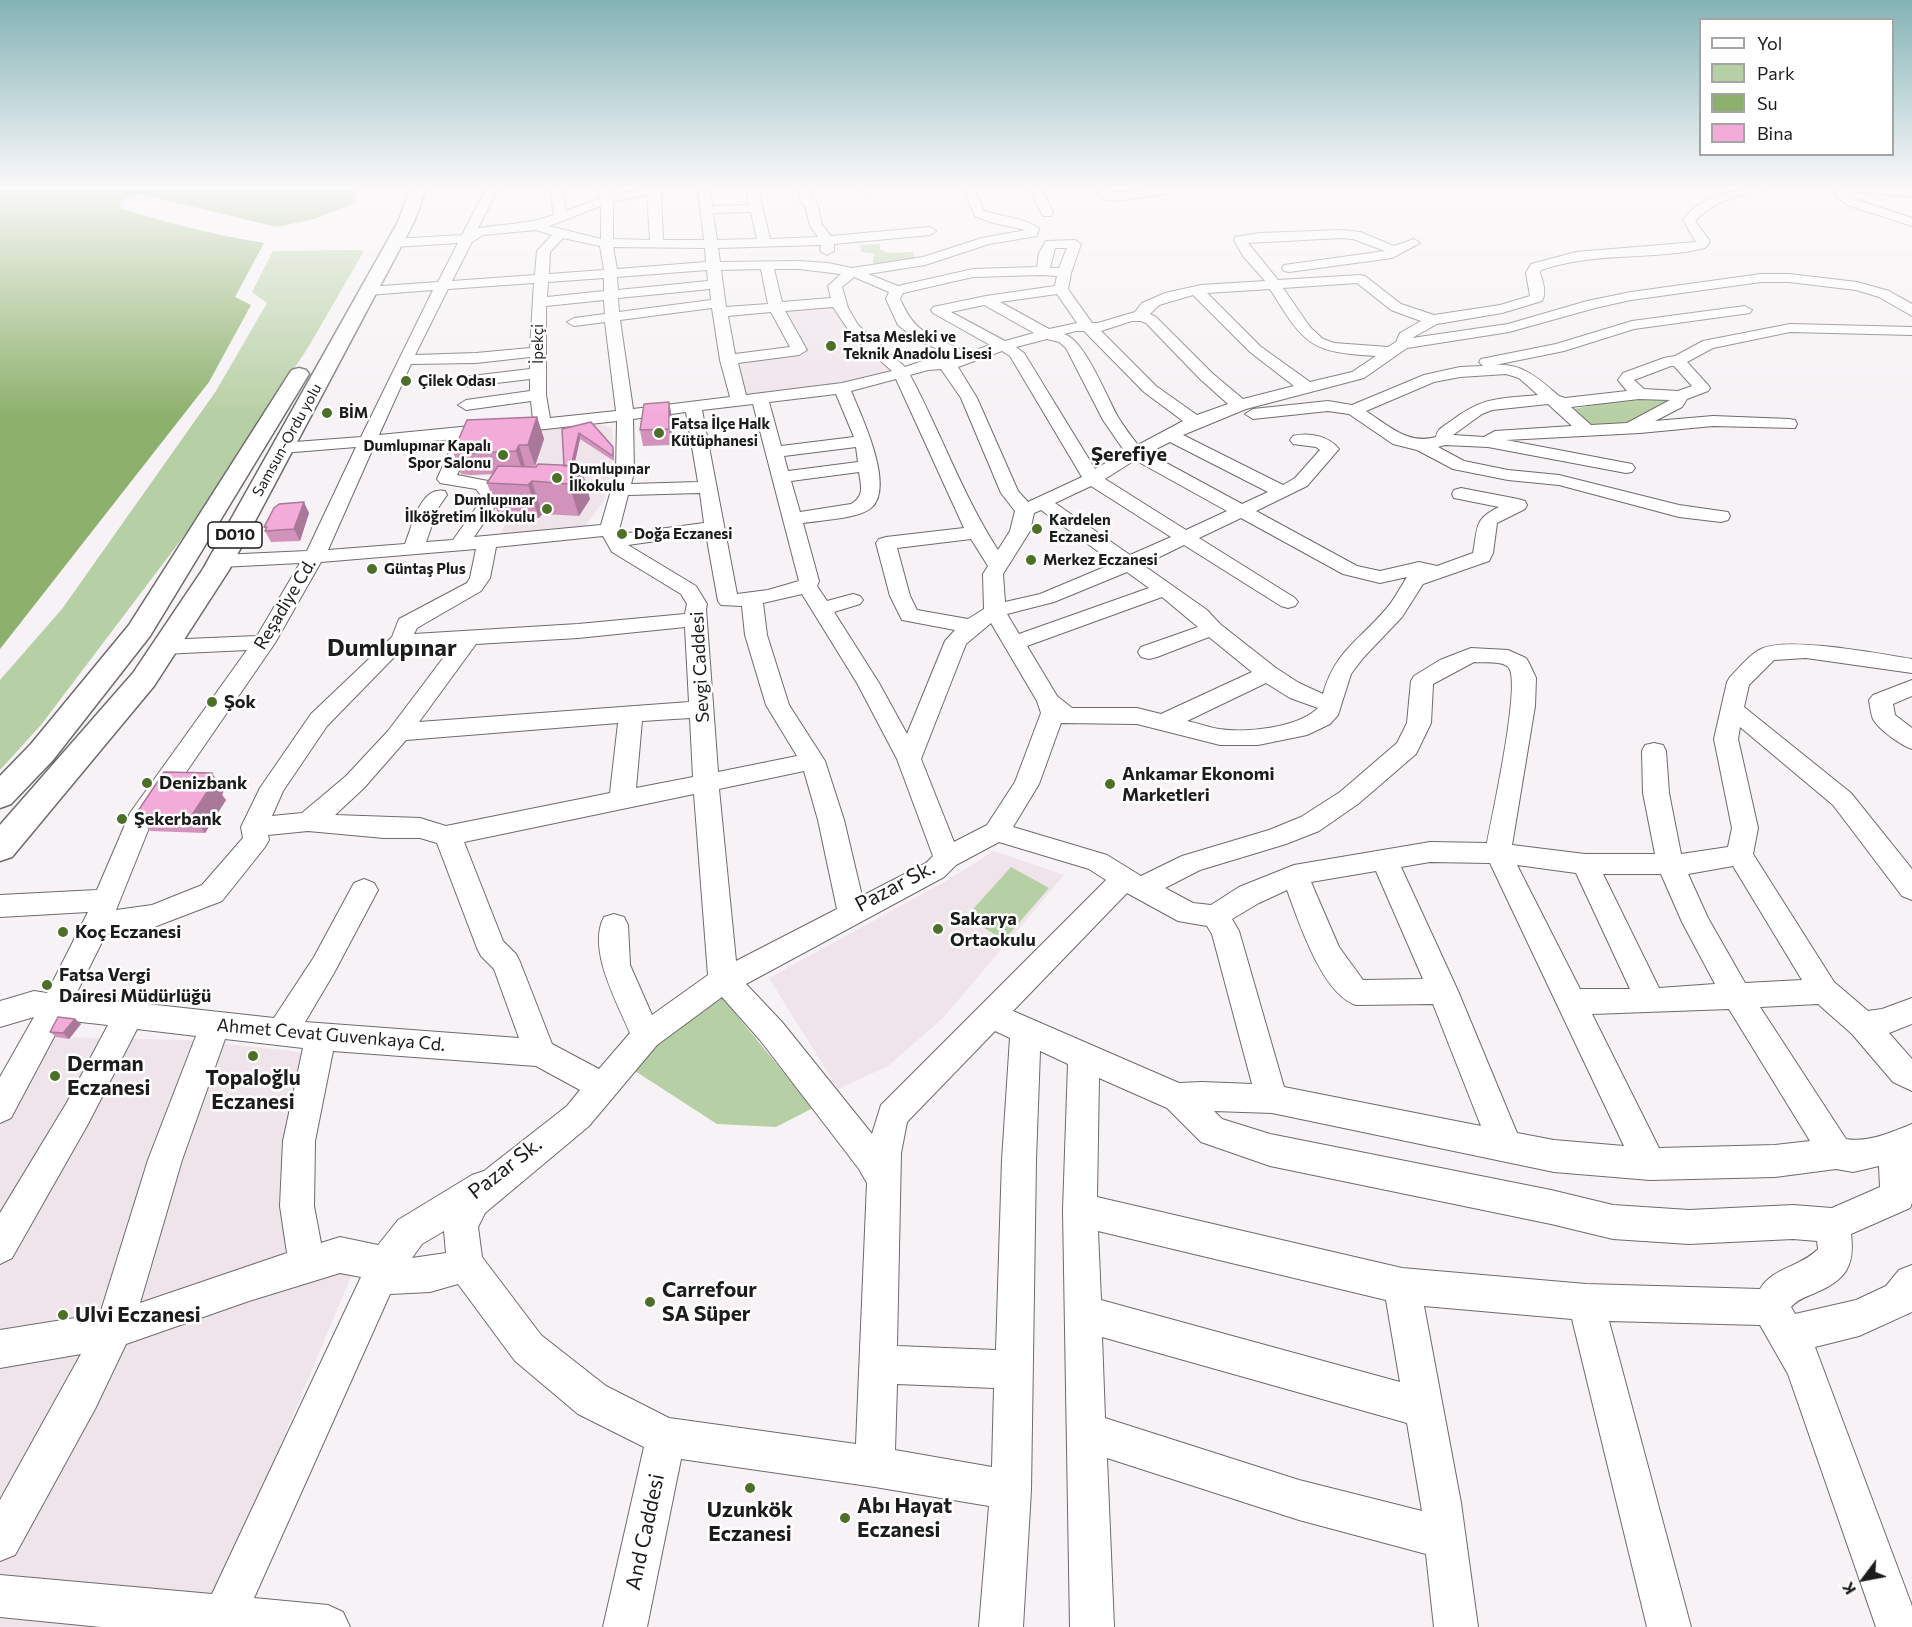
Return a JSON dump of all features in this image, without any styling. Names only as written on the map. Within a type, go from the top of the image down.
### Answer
[{"type":"highway","name":"Samsun-Ordu yolu","points":[[0,796],[42,752],[140,630],[367,265]]},
{"type":"highway","name":"Samsun-Ordu yolu","points":[[0,848],[144,679],[221,561],[382,265]]},
{"type":"street","name":"Reşadiye Cd.","points":[[0,1108],[11,1076],[56,1005],[101,912],[139,820],[264,643],[313,557],[405,360],[455,265]]},
{"type":"street","name":"İpekçi","points":[[542,425],[538,395],[537,352],[543,265]]},
{"type":"street","points":[[609,265],[613,324],[625,415],[625,473],[612,536]]},
{"type":"street","points":[[899,265],[852,272],[835,286],[837,302],[861,338],[896,364],[923,415],[977,532],[998,566]]},
{"type":"street","points":[[1043,271],[1044,265]]},
{"type":"street","points":[[1067,265],[1061,289],[1088,327],[1150,389],[1195,422]]},
{"type":"street","points":[[1258,265],[1270,278],[1307,331],[1317,342],[1330,346],[1397,348],[1509,328],[1592,304],[1631,296],[1761,278],[1789,278],[1857,286],[1884,294],[1903,304],[1912,312]]},
{"type":"street","points":[[1143,316],[1142,311],[1146,306],[1175,294],[1336,265]]},
{"type":"street","points":[[1542,265],[1536,267],[1533,273],[1537,298],[1502,309],[1433,320],[1405,336],[1397,348],[1358,375],[1235,407],[1195,422],[1135,453],[1092,479],[1034,506],[1008,554],[993,574],[995,611],[1053,713],[1027,784],[996,832],[1121,876],[1188,913],[1215,916],[1249,895],[1294,875],[1430,852],[1498,853],[1585,864],[1670,865],[1740,855]]},
{"type":"street","points":[[368,291],[712,266],[828,267],[852,272],[897,290],[973,273],[1043,271],[1064,273]]},
{"type":"street","points":[[712,266],[718,315],[739,400]]},
{"type":"street","points":[[728,360],[799,350],[776,307],[767,266]]},
{"type":"street","points":[[1270,278],[1360,279],[1396,307],[1433,320]]},
{"type":"street","points":[[539,302],[716,284]]},
{"type":"street","points":[[1061,289],[938,310],[985,337],[1005,345],[1024,363],[1092,479],[1288,602]]},
{"type":"street","points":[[897,290],[893,299],[903,321],[922,337],[955,352]]},
{"type":"street","points":[[1197,291],[1255,349],[1307,388]]},
{"type":"street","points":[[986,300],[1046,334],[1064,339],[1072,346],[1111,420],[1135,453],[1350,570],[1367,576],[1383,578],[1419,567],[1435,571]]},
{"type":"street","points":[[613,324],[837,302]]},
{"type":"street","points":[[1354,410],[1430,378],[1522,354],[1559,348],[1632,325],[1745,310]]},
{"type":"street","points":[[282,448],[367,443],[542,425],[842,388],[927,365],[952,364],[1005,345],[1046,334],[1076,327],[1099,327],[1130,317],[1143,316],[1151,320],[1235,407],[1260,415],[1328,406],[1354,410],[1399,440],[1424,447],[1459,465],[1508,475],[1559,480],[1679,512],[1721,516]]},
{"type":"street","points":[[574,322],[674,324]]},
{"type":"street","points":[[1639,394],[1626,380],[1629,376],[1669,361],[1678,361],[1708,344],[1790,328],[1912,331]]},
{"type":"street","points":[[940,365],[937,362],[985,337]]},
{"type":"street","points":[[1457,371],[1452,363],[1568,338]]},
{"type":"street","points":[[405,360],[476,358],[537,352]]},
{"type":"street","points":[[1445,440],[1444,434],[1476,410],[1489,405],[1550,399],[1564,403],[1639,394],[1680,396],[1702,388],[1678,361]]},
{"type":"street","points":[[940,365],[950,367],[969,398],[1010,493],[1130,563],[1163,590],[1200,615],[1212,628],[1268,673],[1299,694],[1332,704]]},
{"type":"street","points":[[1457,371],[1498,369],[1516,371],[1525,375],[1587,430]]},
{"type":"street","points":[[463,382],[538,373]]},
{"type":"street","points":[[789,510],[870,489],[864,441],[842,388]]},
{"type":"street","points":[[466,405],[538,395]]},
{"type":"street","points":[[1630,428],[1676,404],[1680,396]]},
{"type":"street","points":[[760,398],[809,581],[807,586]]},
{"type":"street","points":[[693,406],[728,601]]},
{"type":"street","points":[[1488,442],[1495,436],[1713,421],[1789,424]]},
{"type":"street","points":[[459,545],[492,498],[482,485],[446,479],[467,433]]},
{"type":"street","points":[[1170,435],[1283,492]]},
{"type":"street","points":[[909,759],[956,641],[972,626],[995,611],[1047,598],[1130,563],[1301,482],[1330,449],[1321,442],[1299,440]]},
{"type":"street","points":[[1424,447],[1445,440],[1488,442],[1626,468]]},
{"type":"street","points":[[773,452],[864,441]]},
{"type":"street","points":[[780,477],[867,466]]},
{"type":"street","points":[[620,490],[706,487]]},
{"type":"street","points":[[1048,701],[1066,716],[1137,716],[1220,737],[1258,736],[1299,729],[1322,718],[1330,710],[1340,673],[1355,653],[1395,612],[1415,580],[1482,556],[1485,550],[1487,524],[1492,518],[1518,505],[1461,494]]},
{"type":"street","points":[[413,550],[429,507],[438,495]]},
{"type":"street","points":[[221,561],[313,557],[487,542],[612,536],[715,527]]},
{"type":"street","points":[[972,626],[909,615],[900,596],[886,543],[977,532]]},
{"type":"street","name":"Sevgi Caddesi","points":[[612,536],[619,548],[689,590],[697,604],[705,783],[724,979]]},
{"type":"street","points":[[401,642],[406,624],[474,587],[480,578],[487,542]]},
{"type":"street","points":[[0,906],[154,916],[212,893],[256,840],[254,827],[272,788],[319,720],[397,642],[578,631],[696,614],[728,601],[769,596],[807,586]]},
{"type":"street","points":[[807,586],[868,683],[909,759],[947,858]]},
{"type":"street","points":[[1014,643],[1163,590]]},
{"type":"street","points":[[752,597],[756,635],[778,705],[813,761],[831,820],[852,911]]},
{"type":"street","points":[[822,609],[853,600]]},
{"type":"street","points":[[1149,652],[1212,628]]},
{"type":"street","points":[[308,822],[337,800],[374,763],[400,732],[470,637]]},
{"type":"street","points":[[163,647],[264,643]]},
{"type":"street","points":[[1912,666],[1806,651],[1768,654],[1738,682],[1726,739],[1745,828],[1740,855],[1824,991],[1863,1025],[1904,1072],[1912,1077]]},
{"type":"street","points":[[875,1467],[885,1154],[892,1115],[991,1015],[1121,876],[1191,863],[1277,837],[1310,824],[1349,798],[1407,748],[1419,723],[1422,681],[1448,665],[1471,655],[1508,657],[1518,663],[1525,678],[1523,706],[1498,853],[1650,1164]]},
{"type":"street","points":[[1164,722],[1268,673]]},
{"type":"street","points":[[1909,735],[1884,718],[1881,700],[1912,687]]},
{"type":"street","points":[[1732,708],[1842,799],[1912,889]]},
{"type":"street","points":[[400,732],[701,709]]},
{"type":"street","points":[[622,798],[631,716]]},
{"type":"street","points":[[1654,751],[1656,793],[1670,865],[1696,922],[1736,995],[1836,1153]]},
{"type":"street","points":[[446,836],[622,798],[813,761]]},
{"type":"street","points":[[254,827],[308,822],[384,828],[420,828],[446,836],[450,840],[491,948],[506,962],[540,1053]]},
{"type":"street","name":"Pazar Sk.","points":[[221,1623],[382,1270],[411,1232],[475,1197],[580,1108],[646,1035],[724,979],[935,870],[947,858],[996,832]]},
{"type":"street","points":[[1384,858],[1443,991],[1506,1147]]},
{"type":"street","points":[[1585,864],[1651,1001]]},
{"type":"street","points":[[1294,875],[1325,946],[1350,988],[1356,993],[1443,991]]},
{"type":"street","points":[[282,1032],[324,965],[364,890]]},
{"type":"street","points":[[1215,916],[1225,931],[1272,1099]]},
{"type":"street","points":[[614,925],[616,965],[646,1035]]},
{"type":"street","points":[[724,979],[771,1031],[871,1158],[885,1180]]},
{"type":"street","points":[[1570,1002],[1651,1001],[1824,991]]},
{"type":"street","name":"Ahmet Cevat Guvenkaya Cd.","points":[[0,1014],[34,1004],[56,1005],[321,1037],[540,1053],[601,1087]]},
{"type":"street","points":[[1863,1025],[1883,1022],[1912,1011]]},
{"type":"street","points":[[0,1246],[77,1114],[129,1015]]},
{"type":"street","points":[[991,1015],[1178,1098],[1212,1131],[1270,1150],[1551,1207],[1613,1222],[1689,1227],[1793,1222],[1833,1225],[1898,1196],[1901,1149],[1853,1156],[1836,1153],[1775,1161],[1650,1164],[1554,1156],[1272,1099],[1202,1096],[1178,1098]]},
{"type":"street","points":[[0,1540],[81,1395],[113,1330],[165,1160],[215,1024]]},
{"type":"street","points":[[1001,1627],[1011,1490],[1019,1160],[1026,1030]]},
{"type":"street","points":[[306,1265],[297,1206],[299,1141],[321,1037]]},
{"type":"street","points":[[1084,1055],[1080,1210],[1092,1627]]},
{"type":"street","points":[[475,1197],[461,1227],[465,1264],[528,1348],[592,1400],[666,1437],[875,1467],[1011,1490]]},
{"type":"street","points":[[1080,1210],[1402,1286],[1778,1321],[1859,1318],[1899,1299],[1912,1283]]},
{"type":"street","points":[[1833,1225],[1836,1255],[1819,1272],[1783,1287],[1774,1296],[1778,1321],[1804,1364],[1898,1627]]},
{"type":"street","points":[[0,1349],[113,1330],[340,1255],[391,1275],[434,1274],[465,1264]]},
{"type":"street","points":[[1402,1286],[1446,1538],[1456,1627]]},
{"type":"street","points":[[1586,1302],[1669,1627]]},
{"type":"street","points":[[1083,1313],[1423,1408]]},
{"type":"street","points":[[878,1364],[1014,1370]]},
{"type":"street","points":[[1087,1432],[1299,1500],[1446,1538]]},
{"type":"street","name":"And Caddesi","points":[[625,1627],[646,1516],[666,1437]]},
{"type":"street","points":[[0,1596],[221,1623],[328,1627]]},
{"type":"shaded area","name":"Fatsa Mesleki ve Teknik Anadolu Lisesi","points":[[833,304],[853,341],[890,371],[838,386],[761,395],[744,394],[746,392],[739,365],[804,351],[780,308]]},
{"type":"shaded area","name":"Dumlupınar İlkokulu","points":[[596,423],[612,428],[614,452],[604,501],[585,526],[500,535],[508,518],[485,517],[501,476],[452,476],[469,438]]},
{"type":"shaded area","name":"Sakarya Ortaokulu","points":[[994,851],[1064,875],[944,1017],[888,1066],[838,1089],[769,978],[946,881]]},
{"type":"shaded area","points":[[54,1037],[188,1040],[309,1053],[286,1250],[355,1267],[204,1627],[0,1627],[0,1090]]},
{"type":"green space","points":[[266,265],[356,265],[309,346],[258,423],[221,487],[41,725],[0,770],[0,680],[62,609],[216,391],[267,303],[252,292]]},
{"type":"green space","points":[[1652,397],[1675,399],[1621,426],[1587,427],[1568,410],[1609,402]]},
{"type":"green space","points":[[1011,867],[1049,888],[1004,940],[966,917]]},
{"type":"green space","points":[[719,994],[813,1108],[776,1127],[717,1124],[635,1071],[651,1045]]},
{"type":"water","points":[[0,265],[252,265],[235,297],[251,305],[209,382],[0,649]]},
{"type":"building","points":[[669,402],[669,429],[640,430],[644,404]]},
{"type":"building","points":[[537,417],[528,445],[519,445],[516,451],[463,454],[453,452],[467,420]]},
{"type":"building","points":[[591,422],[613,447],[613,456],[579,433],[571,466],[564,466],[562,429]]},
{"type":"building","points":[[538,464],[581,466],[569,484],[532,481],[528,485],[487,483],[498,466],[536,467]]},
{"type":"building","points":[[304,502],[294,529],[265,531],[267,527],[264,527],[274,508],[279,504]]},
{"type":"building","points":[[164,772],[212,773],[208,782],[213,783],[192,815],[136,814]]},
{"type":"building","points":[[58,1017],[75,1019],[63,1033],[50,1032]]},
{"type":"place","name":"Fatsa Mesleki ve Teknik Anadolu Lisesi","points":[[831,346]]},
{"type":"place","name":"Çilek Odası","points":[[406,381]]},
{"type":"place","name":"BİM","points":[[327,413]]},
{"type":"place","name":"Fatsa İlçe Halk Kütüphanesi","points":[[659,433]]},
{"type":"place","name":"Dumlupınar Kapalı Spor Salonu","points":[[503,455]]},
{"type":"place","name":"Dumlupınar İlkokulu","points":[[557,478]]},
{"type":"place","name":"Dumlupınar İlköğretim İlkokulu","points":[[547,509]]},
{"type":"place","name":"Kardelen Eczanesi","points":[[1037,529]]},
{"type":"place","name":"Doğa Eczanesi","points":[[622,534]]},
{"type":"place","name":"Merkez Eczanesi","points":[[1031,560]]},
{"type":"place","name":"Güntaş Plus","points":[[372,569]]},
{"type":"place","name":"Şok","points":[[212,702]]},
{"type":"place","name":"Denizbank","points":[[147,783]]},
{"type":"place","name":"Ankamar Ekonomi Marketleri","points":[[1110,784]]},
{"type":"place","name":"Şekerbank","points":[[122,819]]},
{"type":"place","name":"Sakarya Ortaokulu","points":[[938,929]]},
{"type":"place","name":"Koç Eczanesi","points":[[63,932]]},
{"type":"place","name":"Fatsa Vergi Dairesi Müdürlüğü","points":[[47,985]]},
{"type":"place","name":"Topaloğlu Eczanesi","points":[[253,1056]]},
{"type":"place","name":"Derman Eczanesi","points":[[55,1076]]},
{"type":"place","name":"Carrefour SA Süper","points":[[650,1302]]},
{"type":"place","name":"Ulvi Eczanesi","points":[[63,1315]]},
{"type":"place","name":"Uzunkök Eczanesi","points":[[750,1488]]},
{"type":"place","name":"Abı Hayat Eczanesi","points":[[845,1518]]},
{"type":"district","name":"Şerefiye","points":[[1129,454]]},
{"type":"district","name":"Dumlupınar","points":[[392,648]]}]
